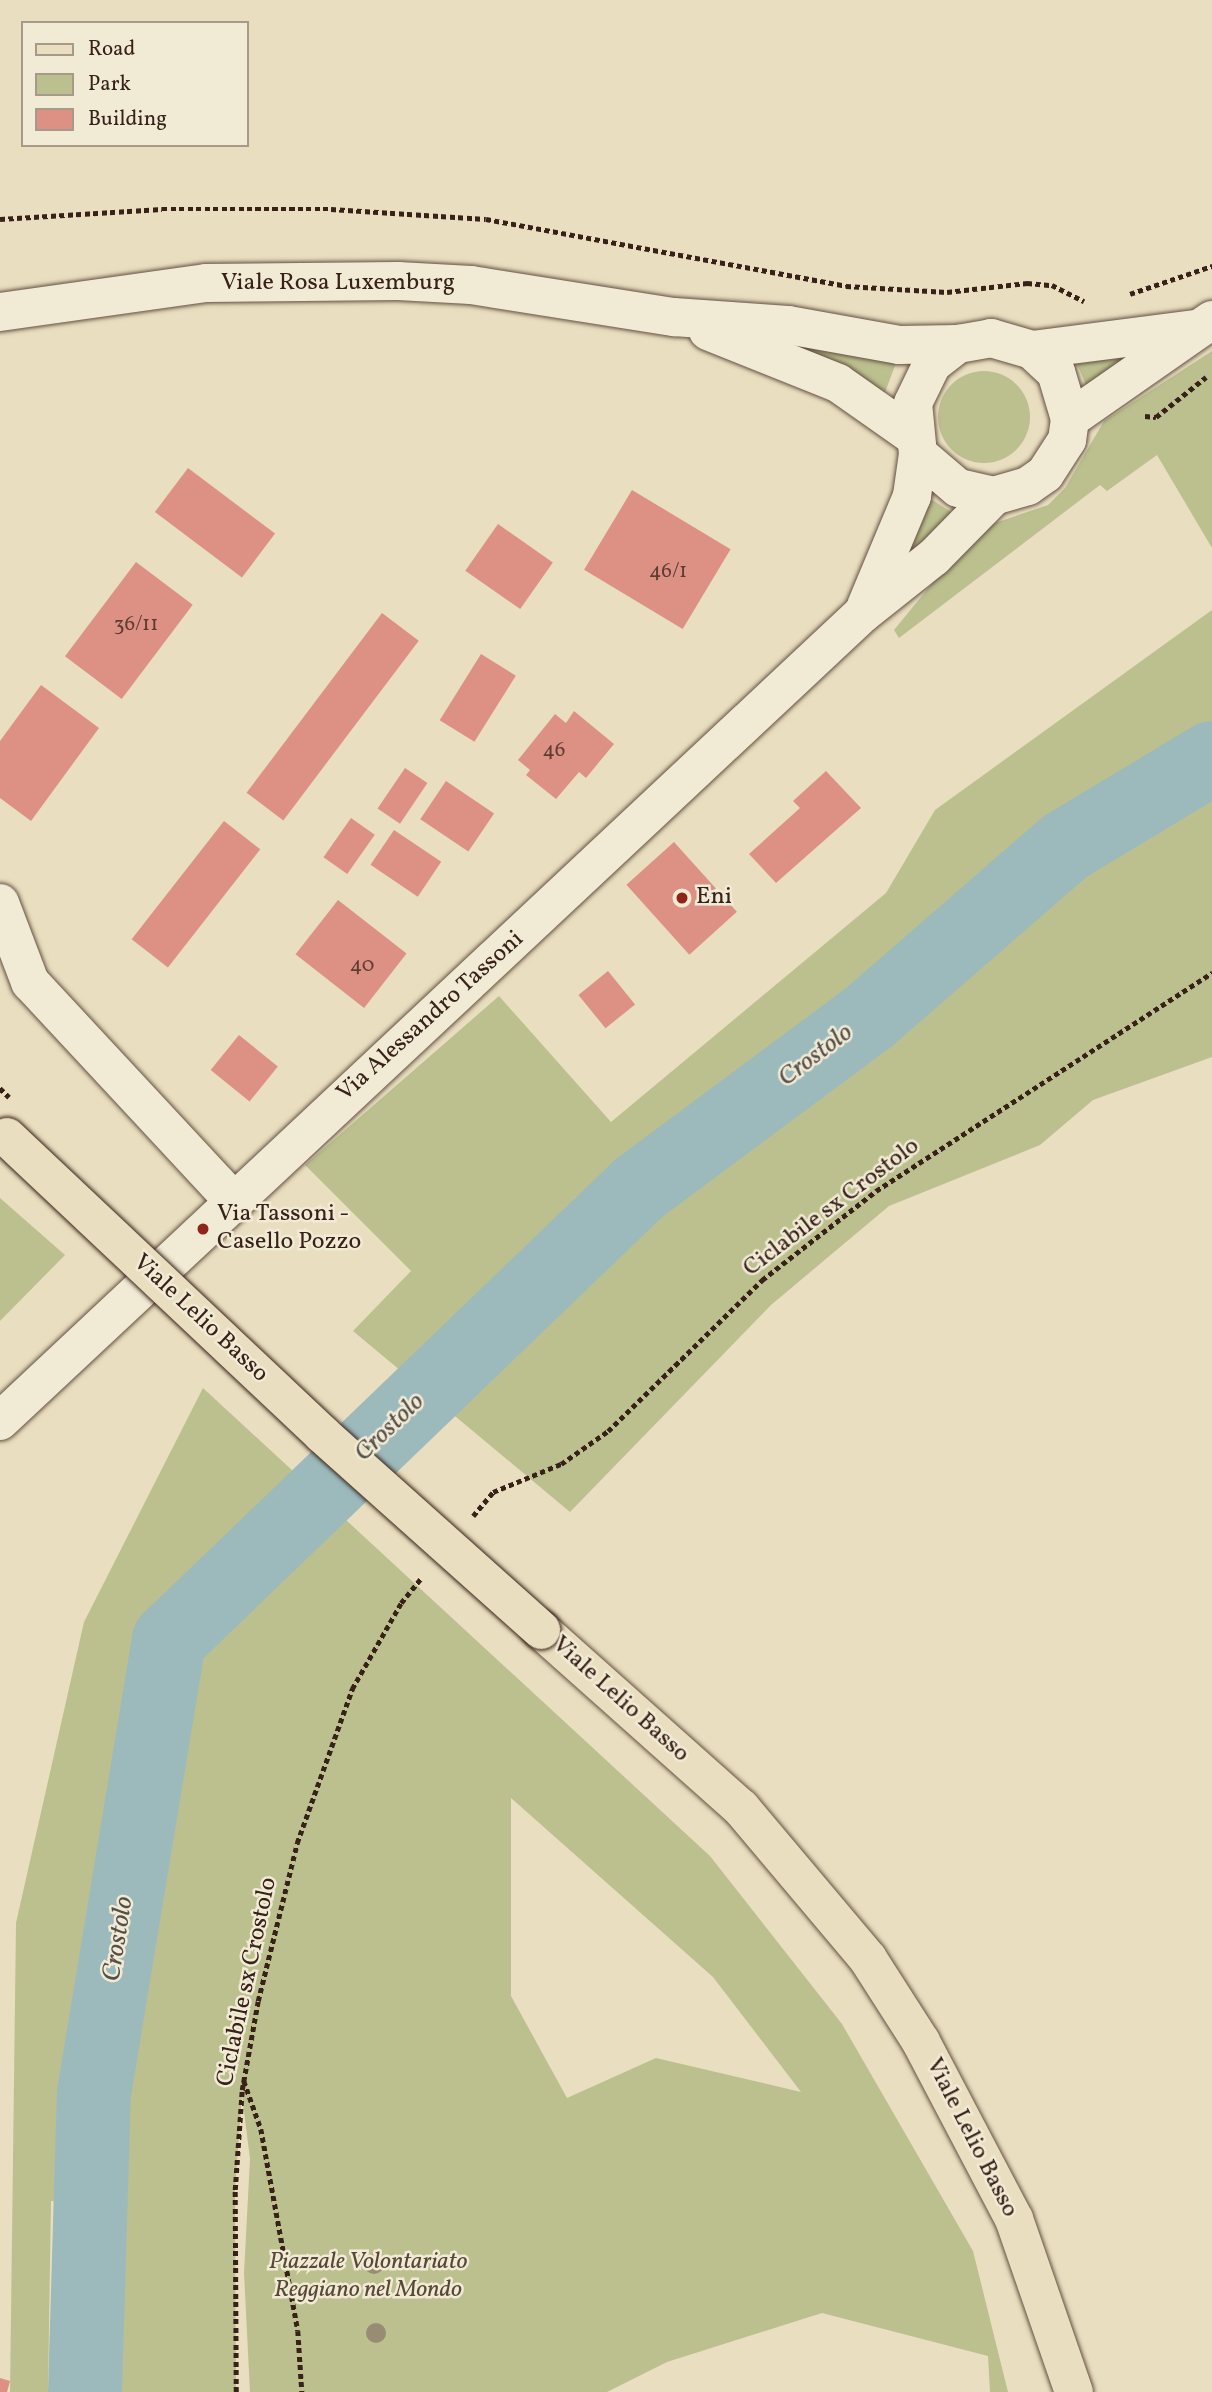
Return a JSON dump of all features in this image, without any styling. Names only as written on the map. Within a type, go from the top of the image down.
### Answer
[{"type":"main road","name":"Viale Lelio Basso","points":[[3,1134],[322,1434],[741,1808],[868,1959],[970,2128],[1014,2220],[1074,2392]]},
{"type":"street","name":"Viale Rosa Luxemburg","points":[[1,312],[138,290],[285,278],[471,285],[674,317],[788,325],[899,345],[958,344]]},
{"type":"street","name":"Viale Rosa Luxemburg","points":[[674,317],[838,383],[915,444]]},
{"type":"street","name":"Via Alessandro Tassoni","points":[[862,614],[901,533],[915,444],[920,382],[932,364],[958,344],[991,338],[1032,350],[1204,324]]},
{"type":"street","name":"Via Alessandro Tassoni","points":[[1070,419],[1131,381],[1204,324]]},
{"type":"street","name":"Via Alessandro Tassoni","points":[[915,444],[958,488],[994,496],[1028,486],[1045,474],[1061,454],[1070,419],[1056,372],[1032,350]]},
{"type":"street","name":"Via Alessandro Tassoni","points":[[0,1420],[232,1199],[862,614],[934,557],[994,496]]},
{"type":"street","points":[[0,903],[30,982],[232,1199]]},
{"type":"path","points":[[0,219],[162,209],[331,209],[486,219],[846,286],[947,292],[1027,283],[1052,285],[1085,301],[1097,301]]},
{"type":"path","points":[[1123,296],[1212,266]]},
{"type":"path","name":"Ciclabile sx Crostolo","points":[[493,1492],[561,1464],[608,1431],[762,1280],[876,1191],[1212,974]]},
{"type":"path","name":"Ciclabile sx Crostolo","points":[[236,2392],[235,2190],[244,2080],[261,1988],[314,1790],[352,1689],[401,1603]]},
{"type":"path","points":[[244,2080],[263,2141],[298,2332],[303,2392]]},
{"type":"green space","points":[[777,341],[896,363],[884,395]]},
{"type":"green space","points":[[1167,342],[1088,390],[1076,361]]},
{"type":"green space","points":[[1212,351],[1212,548],[1157,455],[1107,491],[1100,485],[899,638],[894,630],[970,537],[986,526],[1048,505],[1065,488],[1104,421]]},
{"type":"green space","points":[[984,371],[1002,374],[1017,384],[1027,399],[1030,417],[1027,435],[1017,450],[1002,460],[984,463],[966,460],[951,450],[941,435],[938,417],[941,399],[951,384],[966,374]]},
{"type":"green space","points":[[928,497],[954,514],[897,570],[917,534]]},
{"type":"green space","points":[[1212,610],[1212,1057],[1093,1100],[1040,1145],[889,1206],[771,1305],[570,1512],[353,1331],[411,1271],[305,1165],[499,996],[611,1122],[886,893],[935,810]]},
{"type":"green space","points":[[0,1198],[65,1255],[0,1321]]},
{"type":"green space","name":"Piazzale Volontariato Reggiano nel Mondo","points":[[203,1388],[710,1856],[842,2024],[973,2251],[1008,2392],[990,2392],[988,2356],[822,2313],[667,2362],[607,2392],[250,2392],[244,2273],[250,2159],[242,2095],[235,2190],[236,2392],[107,2392],[108,2200],[51,2201],[48,2392],[10,2392],[16,1923],[84,1622]],"holes":[[[511,1798],[713,1977],[801,2092],[656,2058],[567,2098],[511,1996]]]},
{"type":"building","points":[[188,468],[275,534],[242,578],[155,512]]},
{"type":"building","points":[[632,490],[731,549],[683,629],[584,570]]},
{"type":"building","points":[[498,524],[553,562],[520,609],[465,571]]},
{"type":"building","points":[[136,562],[193,605],[122,699],[65,656]]},
{"type":"building","points":[[382,613],[419,641],[283,820],[247,793]]},
{"type":"building","points":[[481,654],[516,676],[474,742],[440,720]]},
{"type":"building","points":[[41,685],[99,728],[31,821],[0,798],[0,741]]},
{"type":"building","points":[[574,711],[614,744],[586,778],[579,772],[556,799],[526,775],[530,770],[518,760],[555,714],[566,723]]},
{"type":"building","points":[[405,768],[427,783],[400,824],[378,809]]},
{"type":"building","points":[[826,771],[861,808],[776,883],[749,854],[800,808],[793,801]]},
{"type":"building","points":[[446,781],[494,813],[468,852],[420,819]]},
{"type":"building","points":[[351,818],[375,835],[347,874],[323,857]]},
{"type":"building","points":[[224,821],[260,849],[168,968],[132,939]]},
{"type":"building","points":[[394,830],[441,862],[418,897],[371,865]]},
{"type":"building","points":[[674,842],[737,912],[689,955],[626,885]]},
{"type":"building","points":[[338,900],[407,954],[364,1008],[296,954]]},
{"type":"building","points":[[608,971],[635,1004],[606,1028],[578,995]]},
{"type":"building","points":[[239,1035],[278,1066],[250,1101],[211,1070]]},
{"type":"building","points":[[0,2378],[10,2381],[7,2392],[0,2392]]},
{"type":"waterway","name":"Crostolo","points":[[85,2392],[94,2093],[169,1640],[639,1188],[868,1018],[1066,846],[1212,758]]},
{"type":"place","name":"Eni","points":[[682,898]]},
{"type":"place","name":"Via Tassoni - Casello Pozzo","points":[[203,1229]]}]
